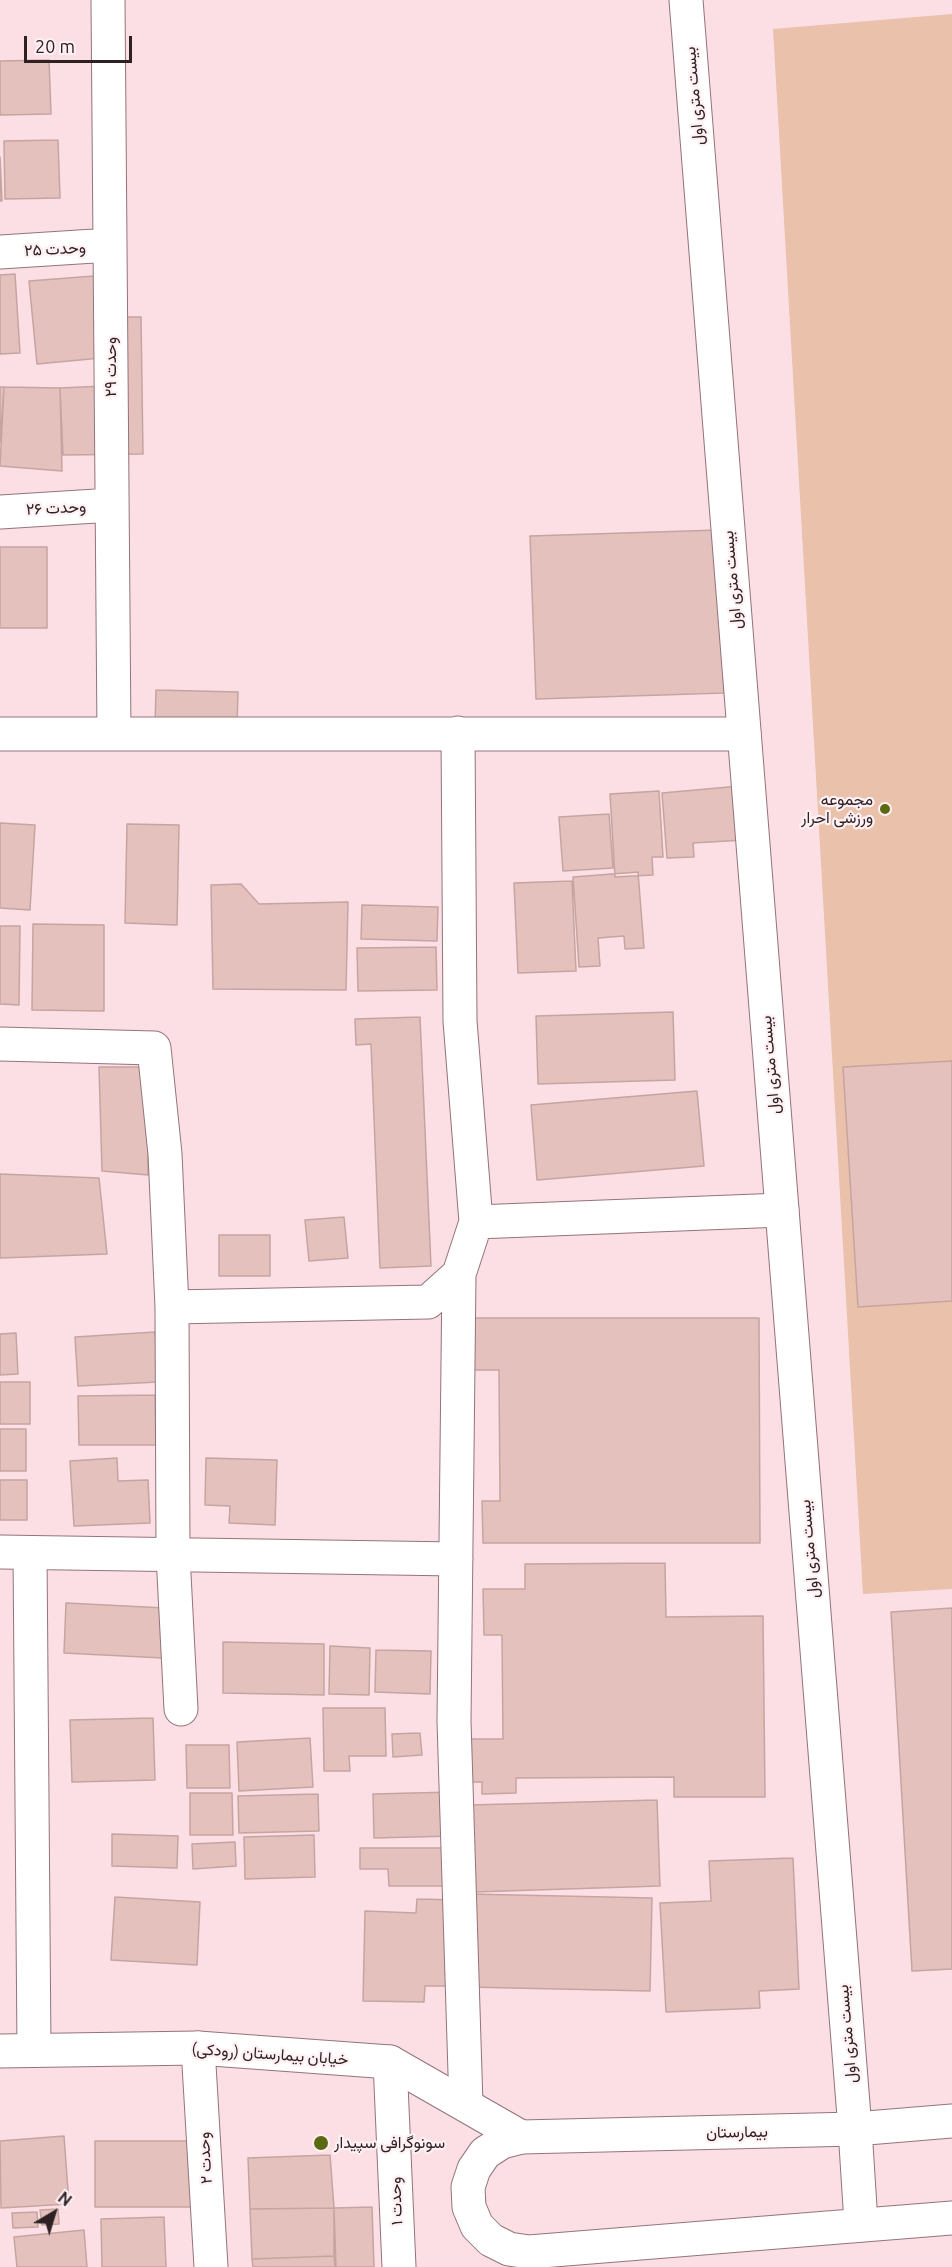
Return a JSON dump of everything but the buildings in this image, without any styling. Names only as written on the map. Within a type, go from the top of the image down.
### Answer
[{"type":"street","name":"وحدت ۲۹","points":[[108,0],[114,734]]},
{"type":"street","name":"بیست متری اول","points":[[686,0],[861,2223]]},
{"type":"street","name":"وحدت ۲۵","points":[[0,252],[110,245]]},
{"type":"street","name":"وحدت ۲۶","points":[[0,512],[112,505]]},
{"type":"street","points":[[0,734],[744,734]]},
{"type":"street","points":[[458,734],[460,1021],[476,1222],[459,1274],[454,1721],[466,2105]]},
{"type":"street","points":[[0,1044],[154,1048],[165,1154],[172,1307],[173,1555],[181,1709]]},
{"type":"street","points":[[476,1222],[782,1210]]},
{"type":"street","points":[[172,1307],[428,1302],[459,1274]]},
{"type":"street","points":[[34,2050],[15,1552],[456,1559]]},
{"type":"street","name":"خیابان بیمارستان (رودکی)","points":[[0,2050],[198,2048],[390,2062],[521,2137]]},
{"type":"street","name":"وحدت ۲","points":[[198,2048],[211,2267]]},
{"type":"street","name":"وحدت ۱","points":[[390,2062],[399,2267]]},
{"type":"street","name":"بیمارستان","points":[[521,2137],[855,2129],[952,2121]]},
{"type":"street","points":[[521,2137],[502,2142],[485,2153],[474,2169],[468,2187],[469,2207],[477,2226],[491,2240],[509,2249],[529,2252],[861,2223],[952,2218]]},
{"type":"shaded area","name":"مجموعه ورزشی احرار","points":[[952,14],[952,1589],[863,1594],[773,29]]},
{"type":"place","name":"مجموعه ورزشی احرار","points":[[885,809]]},
{"type":"place","name":"سونوگرافی سپیدار","points":[[321,2143]]}]
